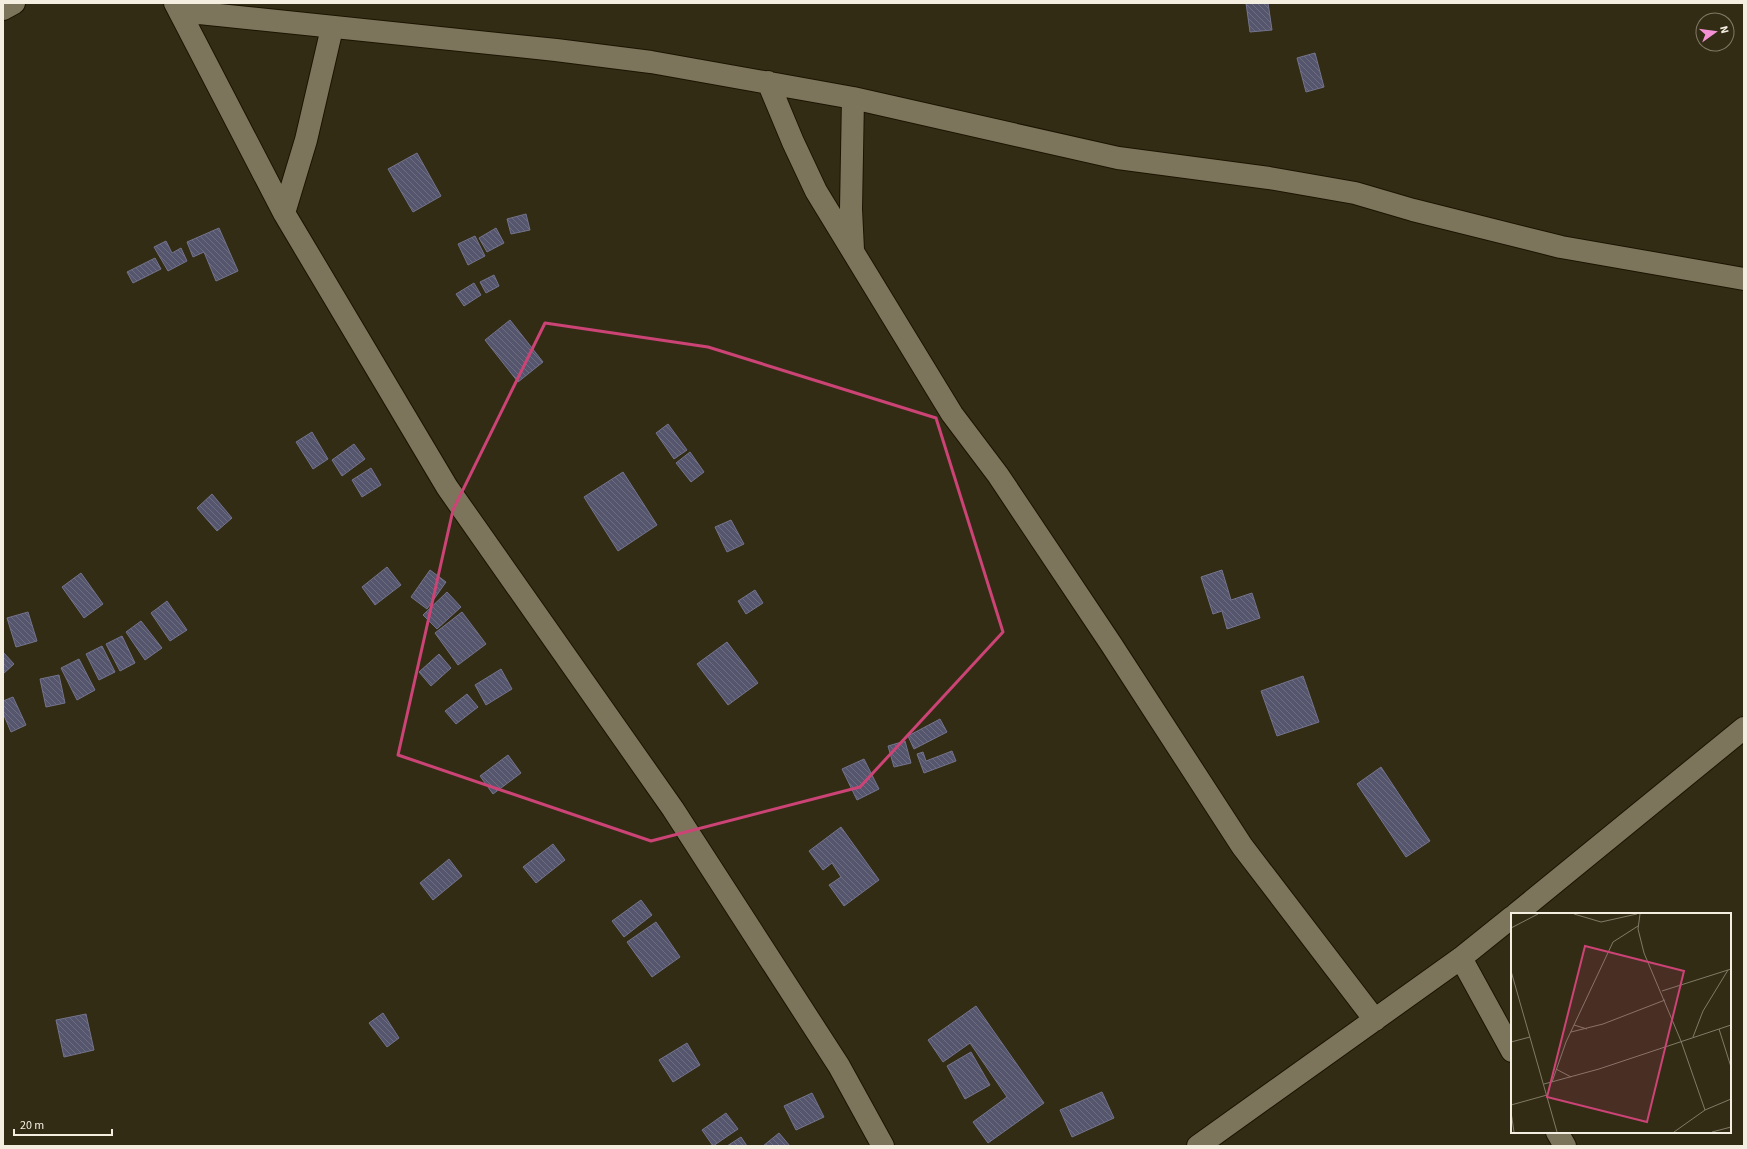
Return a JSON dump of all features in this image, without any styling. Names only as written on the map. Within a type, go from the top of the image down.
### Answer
[{"type":"street","points":[[3,9],[14,3]]},
{"type":"street","points":[[177,7],[332,28],[619,58],[768,82],[853,98],[1118,158],[1269,178],[1355,193],[1413,210],[1561,247],[1744,278]]},
{"type":"street","points":[[177,7],[284,213],[447,487],[673,809],[839,1066],[883,1146]]},
{"type":"street","points":[[284,213],[306,140],[332,28]]},
{"type":"street","points":[[768,82],[792,142],[816,191],[952,414],[998,475],[1085,605],[1242,846],[1374,1020]]},
{"type":"street","points":[[853,98],[851,209],[853,251]]},
{"type":"street","points":[[1517,913],[1744,728]]},
{"type":"street","points":[[1198,1146],[1461,958],[1511,918]]},
{"type":"street","points":[[1461,958],[1511,1049]]},
{"type":"street","points":[[1558,1133],[1565,1146]]},
{"type":"highlighted area","points":[[545,323],[708,347],[936,418],[1003,632],[860,787],[651,841],[398,755],[453,510]]},
{"type":"building","points":[[1246,3],[1268,3],[1272,30],[1250,32]]},
{"type":"building","points":[[1315,53],[1324,87],[1306,92],[1297,58]]},
{"type":"building","points":[[417,153],[441,196],[413,212],[388,169]]},
{"type":"building","points":[[526,214],[530,230],[511,234],[507,219]]},
{"type":"building","points":[[219,228],[238,271],[216,281],[204,252],[193,257],[187,242]]},
{"type":"building","points":[[496,228],[504,243],[487,252],[479,238]]},
{"type":"building","points":[[475,236],[485,256],[468,265],[458,244]]},
{"type":"building","points":[[166,241],[172,253],[181,248],[187,261],[168,271],[154,247]]},
{"type":"building","points":[[155,258],[161,269],[133,283],[127,272]]},
{"type":"building","points":[[494,275],[499,286],[486,293],[480,282]]},
{"type":"building","points":[[474,283],[481,295],[464,306],[456,294]]},
{"type":"building","points":[[510,320],[543,362],[518,382],[485,340]]},
{"type":"building","points":[[668,424],[687,450],[674,459],[656,433]]},
{"type":"building","points":[[312,432],[328,459],[313,469],[296,442]]},
{"type":"building","points":[[354,444],[365,459],[342,476],[332,460]]},
{"type":"building","points":[[690,452],[704,472],[691,482],[676,463]]},
{"type":"building","points":[[371,468],[381,485],[362,497],[352,480]]},
{"type":"building","points":[[623,472],[657,525],[618,551],[584,497]]},
{"type":"building","points":[[212,494],[232,518],[217,531],[197,508]]},
{"type":"building","points":[[731,520],[744,544],[727,552],[715,527]]},
{"type":"building","points":[[387,567],[401,585],[375,605],[362,587]]},
{"type":"building","points":[[430,570],[446,582],[427,609],[411,597]]},
{"type":"building","points":[[1222,570],[1231,600],[1252,593],[1260,618],[1227,629],[1222,611],[1213,614],[1201,577]]},
{"type":"building","points":[[81,573],[103,604],[84,618],[62,587]]},
{"type":"building","points":[[755,590],[763,603],[746,614],[738,601]]},
{"type":"building","points":[[447,592],[461,607],[437,629],[423,615]]},
{"type":"building","points":[[167,601],[187,630],[170,641],[151,613]]},
{"type":"building","points":[[28,612],[37,641],[16,647],[7,618]]},
{"type":"building","points":[[462,612],[486,644],[458,665],[435,633]]},
{"type":"building","points":[[141,621],[162,648],[145,660],[126,632]]},
{"type":"building","points":[[122,636],[135,663],[120,671],[106,644]]},
{"type":"building","points":[[727,642],[758,683],[728,705],[697,664]]},
{"type":"building","points":[[102,646],[115,672],[99,680],[86,654]]},
{"type":"building","points":[[3,652],[14,664],[3,674]]},
{"type":"building","points":[[439,654],[451,668],[431,686],[419,672]]},
{"type":"building","points":[[79,659],[95,690],[77,700],[61,668]]},
{"type":"building","points":[[501,669],[512,689],[486,705],[475,685]]},
{"type":"building","points":[[59,675],[65,703],[46,707],[40,679]]},
{"type":"building","points":[[1303,676],[1319,722],[1277,736],[1261,691]]},
{"type":"building","points":[[467,694],[478,707],[456,724],[445,711]]},
{"type":"building","points":[[13,697],[26,725],[11,732],[3,713],[3,701]]},
{"type":"building","points":[[940,719],[947,732],[914,749],[908,736]]},
{"type":"building","points":[[905,741],[911,763],[894,767],[888,746]]},
{"type":"building","points":[[952,751],[956,761],[924,773],[917,754],[923,752],[926,761]]},
{"type":"building","points":[[508,755],[521,773],[493,794],[480,776]]},
{"type":"building","points":[[864,759],[879,789],[857,800],[842,769]]},
{"type":"building","points":[[1381,767],[1430,841],[1406,857],[1357,784]]},
{"type":"building","points":[[841,827],[879,880],[844,906],[829,885],[841,877],[832,863],[823,870],[809,851]]},
{"type":"building","points":[[553,844],[565,860],[536,883],[523,867]]},
{"type":"building","points":[[449,859],[462,876],[433,900],[420,883]]},
{"type":"building","points":[[641,900],[652,915],[624,937],[612,921]]},
{"type":"building","points":[[656,922],[680,957],[652,977],[627,942]]},
{"type":"building","points":[[976,1006],[1044,1103],[988,1143],[973,1122],[1007,1097],[970,1043],[943,1062],[928,1040]]},
{"type":"building","points":[[383,1013],[399,1038],[387,1047],[369,1023]]},
{"type":"building","points":[[86,1014],[94,1050],[64,1057],[56,1020]]},
{"type":"building","points":[[687,1043],[700,1065],[673,1082],[659,1060]]},
{"type":"building","points":[[971,1052],[990,1085],[965,1099],[947,1066]]},
{"type":"building","points":[[1102,1092],[1114,1118],[1072,1137],[1060,1110]]},
{"type":"building","points":[[812,1093],[824,1117],[796,1130],[784,1106]]},
{"type":"building","points":[[726,1113],[738,1129],[713,1146],[702,1130]]},
{"type":"building","points":[[779,1133],[790,1146],[763,1146]]},
{"type":"building","points":[[741,1137],[747,1146],[727,1146]]}]
